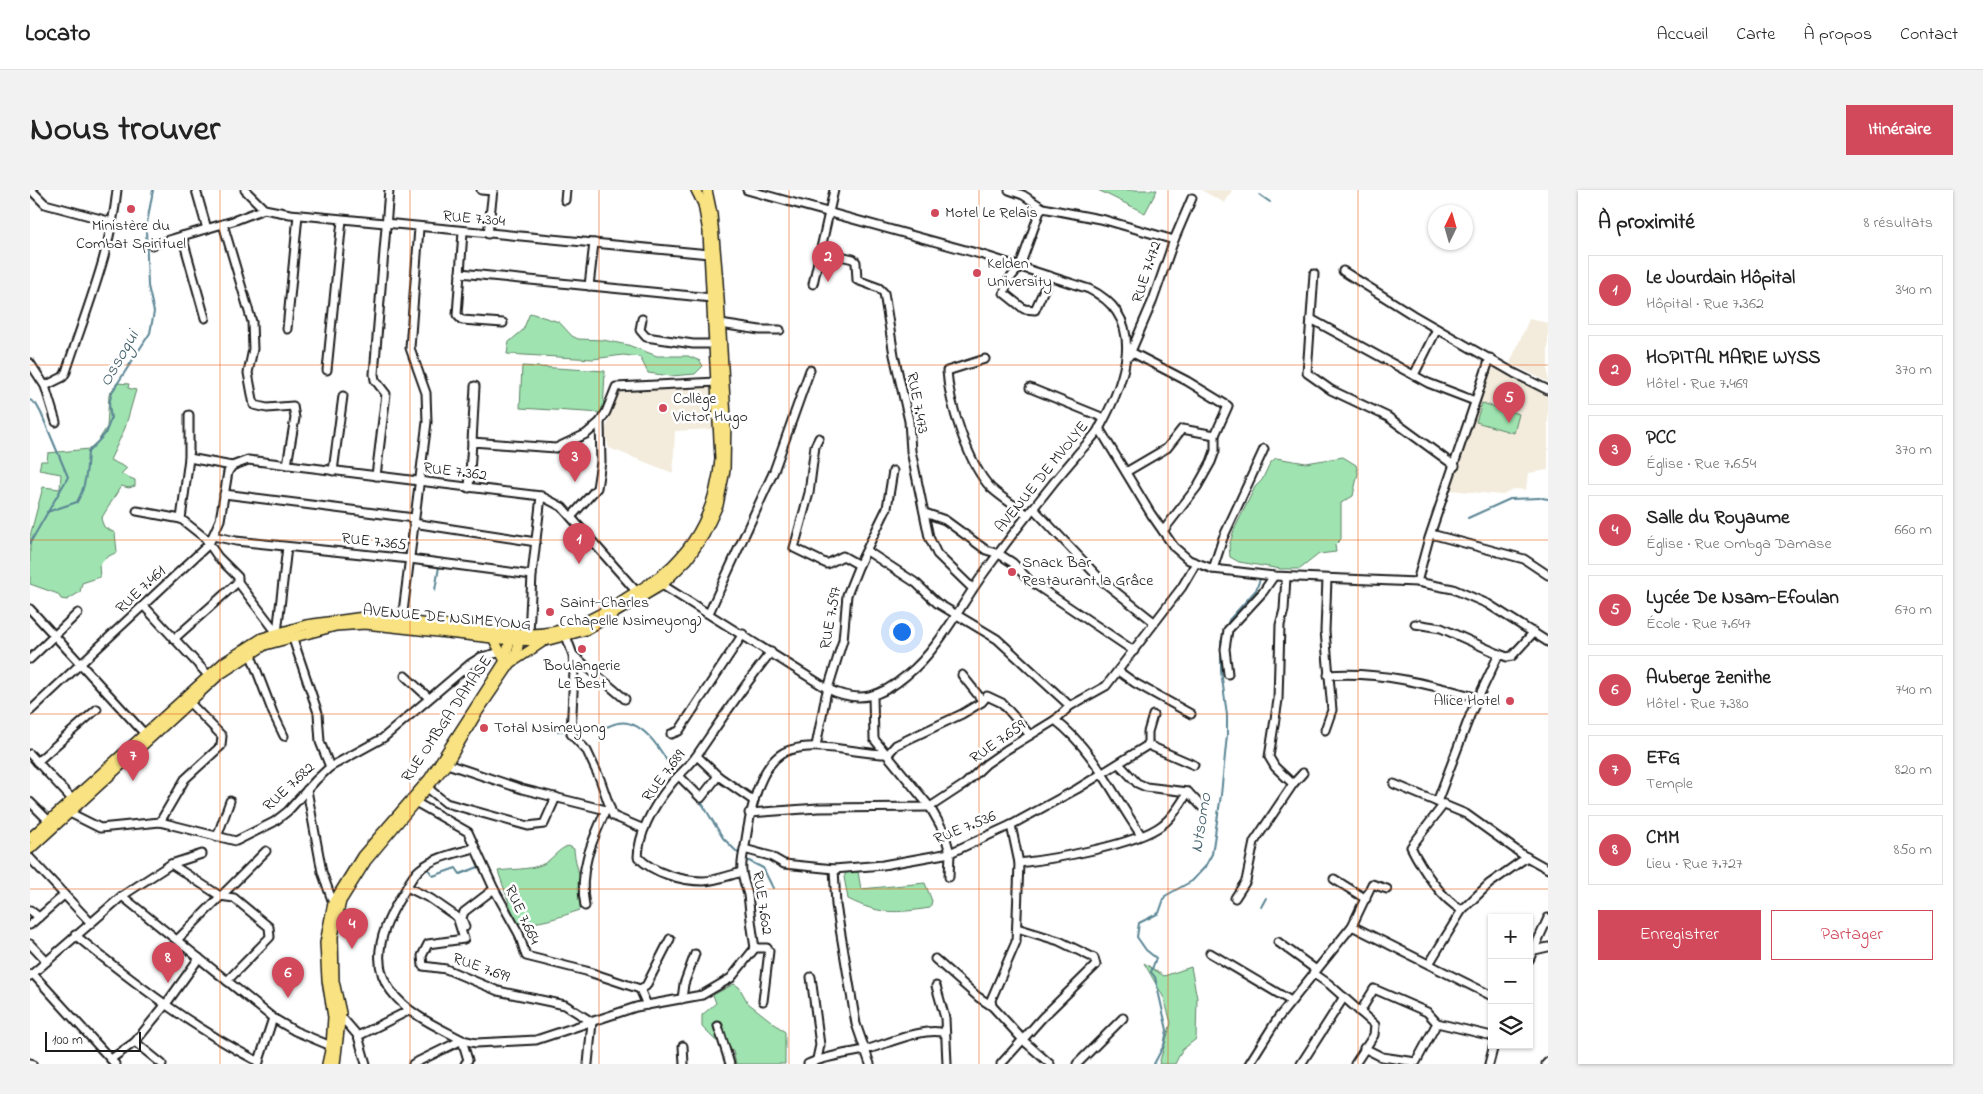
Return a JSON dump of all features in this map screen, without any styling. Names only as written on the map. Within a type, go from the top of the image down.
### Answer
[{"type":"main road","name":"AVENUE DE NSIMEYONG","points":[[30,849],[219,675],[265,645],[292,636],[336,626],[365,624],[493,638],[554,633],[576,626],[636,592],[658,583],[692,543],[712,502],[720,454],[706,216],[696,190]]},
{"type":"main road","name":"AVENUE DE NSIMEYONG","points":[[30,838],[208,675],[244,647],[277,633],[333,620],[370,617],[544,641],[591,628],[658,583],[698,546],[710,525],[721,494],[727,448],[715,241],[707,190]]},
{"type":"main road","name":"RUE OMBGA DAMASE","points":[[327,1064],[337,1015],[327,980],[325,943],[332,903],[362,856],[447,764],[518,636]]},
{"type":"main road","points":[[493,638],[506,659],[544,641]]},
{"type":"main road","name":"RUE OMBGA DAMASE","points":[[335,1064],[337,1015],[332,936],[340,901],[366,861],[417,803],[506,659]]},
{"type":"street","points":[[31,190],[48,206],[112,222]]},
{"type":"street","points":[[45,386],[63,377],[66,372],[93,290],[112,222],[118,190]]},
{"type":"street","points":[[196,190],[207,229]]},
{"type":"street","points":[[152,244],[223,224],[264,209],[245,190]]},
{"type":"street","points":[[376,476],[386,394],[374,374],[374,345],[389,190]]},
{"type":"street","points":[[481,190],[493,191],[488,234]]},
{"type":"street","points":[[565,200],[566,190]]},
{"type":"street","name":"AVENUE DE MVOLYE","points":[[658,583],[743,634],[828,689],[847,697],[862,699],[873,696],[908,675],[933,647],[972,588],[1033,508],[1099,428],[1127,360],[1125,328],[1111,304],[1095,292],[1020,266],[747,190]]},
{"type":"street","points":[[813,284],[834,190]]},
{"type":"street","name":"RUE 7.472","points":[[1009,190],[1022,195],[1043,208],[1105,220],[1174,240],[1153,300],[1127,360]]},
{"type":"street","points":[[1174,240],[1192,198]]},
{"type":"street","points":[[1043,208],[1020,266],[1008,281],[1004,293],[1030,311],[1035,310],[1050,276]]},
{"type":"street","name":"RUE 7.304","points":[[264,209],[385,225],[709,254]]},
{"type":"street","points":[[287,329],[298,215]]},
{"type":"street","points":[[327,370],[342,220]]},
{"type":"street","points":[[223,224],[252,322],[253,349],[248,373],[254,406],[267,408],[293,406],[295,418],[288,465]]},
{"type":"street","points":[[402,620],[420,482],[427,407],[426,393],[410,348],[419,228]]},
{"type":"street","points":[[464,232],[457,315],[462,320],[503,323]]},
{"type":"street","points":[[182,236],[205,318]]},
{"type":"street","points":[[589,286],[594,244]]},
{"type":"street","name":"RUE 7.473","points":[[820,251],[853,259],[856,262],[858,280],[879,288],[884,293],[894,355],[909,421],[911,451],[929,537],[937,554],[972,588]]},
{"type":"street","points":[[1343,271],[1437,329],[1548,390]]},
{"type":"street","points":[[460,273],[712,298]]},
{"type":"street","points":[[1314,274],[1307,373],[1331,390],[1388,417],[1454,466]]},
{"type":"street","points":[[642,319],[640,330],[646,337],[693,344],[714,344]]},
{"type":"street","points":[[1311,319],[1436,388],[1474,401]]},
{"type":"street","points":[[720,324],[760,330],[780,330]]},
{"type":"street","points":[[1414,375],[1437,329]]},
{"type":"street","points":[[1131,352],[1188,381],[1228,406],[1215,435],[1214,451],[1202,478],[1163,530]]},
{"type":"street","points":[[1417,582],[1474,401],[1490,358]]},
{"type":"street","points":[[985,359],[947,371],[948,387],[961,429],[980,474],[990,487],[1028,515]]},
{"type":"street","points":[[30,363],[45,386],[56,422]]},
{"type":"street","points":[[709,613],[774,471],[810,370]]},
{"type":"street","points":[[472,442],[556,448],[586,434],[600,422],[616,387],[717,382]]},
{"type":"street","points":[[469,488],[475,386]]},
{"type":"street","points":[[1030,388],[1104,418]]},
{"type":"street","points":[[333,471],[343,396]]},
{"type":"street","points":[[181,519],[189,458],[190,415]]},
{"type":"street","points":[[571,517],[597,488],[601,462],[600,422]]},
{"type":"street","points":[[1099,428],[1163,530],[1181,554],[1196,563],[1213,569],[1274,576],[1417,582],[1468,594],[1548,642]]},
{"type":"street","points":[[1126,472],[1167,448],[1182,429],[1215,435]]},
{"type":"street","points":[[819,438],[815,446],[809,493],[794,548],[826,564],[843,556],[859,565]]},
{"type":"street","points":[[1213,569],[1223,538],[1264,449]]},
{"type":"street","points":[[189,458],[232,466]]},
{"type":"street","name":"RUE 7.362","points":[[232,466],[248,460],[541,496],[557,503],[571,517],[636,592]]},
{"type":"street","name":"RUE 7.461","points":[[30,711],[209,544],[220,520],[228,472],[232,466]]},
{"type":"street","name":"RUE 7.597","points":[[816,746],[828,689],[843,640],[847,595],[859,565],[888,508],[893,472]]},
{"type":"street","points":[[224,494],[414,521],[536,542]]},
{"type":"street","points":[[518,636],[532,575],[541,496]]},
{"type":"street","points":[[1033,508],[1100,580],[1154,622]]},
{"type":"street","points":[[137,512],[181,519],[199,532],[218,557],[238,578],[238,582],[277,633]]},
{"type":"street","points":[[925,513],[945,520],[986,550],[999,554],[1013,563],[1030,581],[1134,650]]},
{"type":"street","points":[[1431,534],[1524,559],[1548,575]]},
{"type":"street","name":"RUE 7.365","points":[[213,536],[236,542],[410,559],[532,575]]},
{"type":"street","points":[[277,633],[287,547]]},
{"type":"street","points":[[867,551],[916,583],[937,602],[997,639],[1070,706]]},
{"type":"street","name":"RUE 7.659","points":[[930,807],[965,784],[986,764],[1055,720],[1070,706],[1098,692],[1118,671],[1182,587],[1196,563]]},
{"type":"street","points":[[1228,674],[1226,649],[1228,630],[1263,592],[1274,576]]},
{"type":"street","points":[[1286,577],[1284,610],[1280,626],[1278,700],[1269,757],[1275,767],[1293,784]]},
{"type":"street","points":[[1325,730],[1332,710],[1325,625],[1326,578]]},
{"type":"street","points":[[174,639],[238,582]]},
{"type":"street","points":[[144,606],[208,675]]},
{"type":"street","points":[[30,609],[56,635],[144,733]]},
{"type":"street","points":[[30,659],[78,613]]},
{"type":"street","points":[[1415,624],[1441,628],[1507,657],[1512,656],[1534,632]]},
{"type":"street","points":[[671,734],[679,731],[743,634]]},
{"type":"street","points":[[292,636],[318,713],[320,742],[330,768]]},
{"type":"street","points":[[566,636],[573,655],[574,681],[571,734],[587,751],[592,761],[600,779],[608,811],[593,839],[585,863],[582,893],[585,906]]},
{"type":"street","name":"RUE 7.689","points":[[742,872],[704,881],[668,875],[638,857],[644,829],[659,801],[697,756],[727,708],[771,652]]},
{"type":"street","points":[[250,653],[284,736]]},
{"type":"street","points":[[1462,910],[1452,902],[1428,875],[1411,847],[1440,803],[1478,698],[1499,654]]},
{"type":"street","points":[[573,655],[625,699]]},
{"type":"street","name":"RUE 7.682","points":[[68,812],[100,828],[160,822],[236,841],[264,828],[288,811],[330,768],[380,740],[470,664],[481,657],[506,659]]},
{"type":"street","points":[[1118,671],[1135,683],[1191,714]]},
{"type":"street","points":[[1328,676],[1359,673],[1376,675],[1447,688],[1478,698]]},
{"type":"street","points":[[962,675],[982,700]]},
{"type":"street","points":[[405,676],[429,698]]},
{"type":"street","points":[[873,696],[874,739],[930,807],[944,832],[950,853],[949,877]]},
{"type":"street","points":[[888,754],[896,745],[962,714],[982,702],[986,696],[1002,704],[1030,735]]},
{"type":"street","points":[[160,822],[185,779],[221,746],[222,736],[189,702]]},
{"type":"street","points":[[72,799],[32,758],[97,709]]},
{"type":"street","points":[[1153,715],[1148,732],[1148,745],[1194,765]]},
{"type":"street","points":[[1055,720],[1084,746],[1141,835]]},
{"type":"street","name":"RUE 7.536","points":[[744,849],[794,866],[834,870],[883,866],[950,853],[1011,825],[1119,764],[1148,745]]},
{"type":"street","name":"RUE 7.602","points":[[462,1040],[476,1043],[536,1040],[647,1005],[702,995],[725,984],[755,948],[747,892],[742,872],[749,813],[761,779],[780,753],[790,750],[816,746],[866,754],[888,754]]},
{"type":"street","points":[[697,756],[718,776],[754,801]]},
{"type":"street","points":[[447,764],[522,789],[608,811],[618,820],[644,829]]},
{"type":"street","points":[[1119,764],[1136,783],[1146,787],[1188,792],[1202,807]]},
{"type":"street","points":[[1235,898],[1246,881],[1254,842],[1293,784],[1303,773]]},
{"type":"street","points":[[679,776],[701,798],[718,776]]},
{"type":"street","points":[[1394,784],[1440,803],[1478,822],[1527,857],[1548,869]]},
{"type":"street","points":[[426,787],[446,803],[528,826],[544,824],[556,797]]},
{"type":"street","points":[[307,790],[322,872],[332,903]]},
{"type":"street","points":[[1020,863],[1070,855],[1141,835],[1162,825],[1180,806],[1188,792]]},
{"type":"street","points":[[217,837],[230,801]]},
{"type":"street","points":[[30,802],[48,820]]},
{"type":"street","name":"RUE 7.664","points":[[417,803],[468,832],[494,889],[518,934],[526,956],[586,971],[640,989]]},
{"type":"street","points":[[749,813],[818,808],[930,807]]},
{"type":"street","points":[[992,1006],[992,1000],[1012,955],[1017,928],[1020,863],[1011,825]]},
{"type":"street","points":[[465,1064],[468,1060],[462,1040],[408,1011],[390,990],[381,975],[379,966],[382,937],[396,904],[420,869],[442,857],[475,848]]},
{"type":"street","points":[[177,940],[266,851]]},
{"type":"street","points":[[199,958],[166,1004],[135,1042],[113,1061],[31,975],[122,896],[171,864],[202,854]]},
{"type":"street","points":[[1429,964],[1462,910],[1489,884],[1527,857]]},
{"type":"street","points":[[30,858],[90,922]]},
{"type":"street","points":[[171,864],[220,896],[234,898],[267,925],[271,933],[270,937],[227,980]]},
{"type":"street","points":[[834,870],[836,905],[853,1005],[870,1064]]},
{"type":"street","points":[[1334,879],[1366,899]]},
{"type":"street","points":[[1249,1064],[1266,1035],[1290,1001],[1352,926],[1372,884],[1387,889]]},
{"type":"street","name":"RUE 7.699","points":[[407,887],[431,899],[457,918],[464,939],[428,944],[422,956],[423,966],[446,969],[498,991],[565,1005],[592,1022]]},
{"type":"street","points":[[468,937],[462,915],[494,889]]},
{"type":"street","points":[[30,925],[64,895]]},
{"type":"street","points":[[122,896],[273,1018],[295,1031],[331,1046]]},
{"type":"street","points":[[30,910],[39,917]]},
{"type":"street","points":[[1530,959],[1548,918]]},
{"type":"street","points":[[1352,926],[1488,994]]},
{"type":"street","points":[[1001,1064],[1024,1041],[1042,1018],[1096,965],[1094,958],[1060,941],[1017,928]]},
{"type":"street","points":[[75,935],[117,970],[220,1042],[259,1063],[273,1018]]},
{"type":"street","points":[[647,1005],[640,989],[646,986],[670,939]]},
{"type":"street","points":[[1278,942],[1372,1022],[1376,1030],[1355,1064]]},
{"type":"street","points":[[30,944],[46,962]]},
{"type":"street","points":[[1535,950],[1548,947]]},
{"type":"street","points":[[755,948],[767,948],[769,951],[763,1001]]},
{"type":"street","points":[[1210,953],[1290,1001]]},
{"type":"street","points":[[682,999],[684,984],[695,954]]},
{"type":"street","points":[[935,959],[978,998],[992,1006],[1024,1041],[1050,1064]]},
{"type":"street","points":[[811,977],[820,1045],[817,1059]]},
{"type":"street","points":[[936,986],[945,1018],[944,1033],[947,1064]]},
{"type":"street","points":[[1360,1012],[1374,989],[1427,1012],[1437,1023],[1488,1035]]},
{"type":"street","points":[[1301,1064],[1344,997]]},
{"type":"street","points":[[358,1036],[408,1011]]},
{"type":"street","points":[[337,1015],[358,1036],[366,1064]]},
{"type":"street","points":[[1077,1064],[1123,1018]]},
{"type":"street","points":[[588,1064],[592,1022]]},
{"type":"street","points":[[1364,1048],[1382,1057],[1416,1062],[1437,1023]]},
{"type":"street","points":[[718,1026],[730,1064]]},
{"type":"street","points":[[808,1064],[817,1059],[865,1050],[932,1032],[944,1033]]},
{"type":"street","points":[[413,1064],[462,1040]]},
{"type":"street","points":[[135,1042],[162,1064]]},
{"type":"street","points":[[683,1046],[684,1064]]},
{"type":"street","points":[[1489,1064],[1493,1049]]},
{"type":"shaded area","points":[[1201,190],[1232,190],[1225,203]]},
{"type":"shaded area","points":[[1529,319],[1548,323],[1548,382],[1510,363]]},
{"type":"shaded area","points":[[1499,368],[1510,372],[1508,376],[1548,396],[1548,470],[1528,473],[1526,490],[1515,489],[1502,495],[1450,490],[1478,401],[1490,370]]},
{"type":"shaded area","name":"Collège Victor Hugo","points":[[713,384],[714,429],[675,431],[673,473],[609,448],[605,432],[618,388]]},
{"type":"green space","points":[[1098,190],[1157,190],[1145,213]]},
{"type":"green space","points":[[530,313],[559,322],[572,336],[578,339],[603,340],[628,345],[657,356],[688,356],[700,361],[703,366],[695,374],[671,376],[648,373],[640,357],[623,355],[593,359],[507,354],[509,342],[523,330]]},
{"type":"green space","points":[[522,366],[605,371],[603,413],[520,408]]},
{"type":"green space","points":[[117,383],[129,384],[128,388],[136,390],[125,428],[110,460],[127,468],[121,474],[135,480],[135,486],[129,488],[121,486],[101,519],[104,527],[115,533],[117,552],[107,557],[99,565],[100,577],[82,583],[80,592],[67,600],[61,599],[58,594],[30,584],[30,536],[43,487],[60,489],[61,474],[39,470],[41,461],[47,461],[48,453],[89,449],[98,441],[107,427],[109,395]]},
{"type":"green space","points":[[1482,403],[1519,414],[1514,433],[1476,422]]},
{"type":"green space","points":[[1343,457],[1356,465],[1358,473],[1353,496],[1341,503],[1341,539],[1335,545],[1336,552],[1319,554],[1300,569],[1281,569],[1239,562],[1230,557],[1229,546],[1234,530],[1255,487],[1262,480],[1270,463],[1276,458],[1306,463]]},
{"type":"green space","points":[[569,846],[574,849],[582,888],[583,896],[580,910],[541,922],[516,923],[498,871],[536,867]]},
{"type":"green space","points":[[847,871],[858,872],[861,889],[925,883],[932,901],[930,908],[898,912],[879,910],[859,904],[848,899],[844,877]]},
{"type":"green space","points":[[1144,963],[1164,976],[1191,967],[1197,998],[1196,1039],[1182,1050],[1175,1064],[1159,1064],[1171,1023],[1164,998]]},
{"type":"green space","points":[[734,984],[739,987],[748,1003],[785,1032],[785,1064],[736,1064],[733,1051],[715,1040],[702,1027],[702,1015],[716,1003],[713,995]]},
{"type":"waterway","name":"Ossogui","points":[[47,512],[77,502],[84,484],[88,452],[105,434],[111,419],[109,404],[112,392],[150,333],[154,312],[148,286],[146,229],[153,190]]},
{"type":"waterway","points":[[1260,195],[1270,202]]},
{"type":"waterway","points":[[30,400],[36,404],[41,413],[68,477],[30,543]]},
{"type":"waterway","points":[[1468,518],[1510,499],[1540,498]]},
{"type":"waterway","points":[[1542,498],[1548,499]]},
{"type":"waterway","points":[[435,590],[439,567]]},
{"type":"waterway","name":"Ntsomo","points":[[1154,1064],[1164,1045],[1167,1030],[1155,977],[1151,972],[1156,958],[1146,950],[1137,937],[1139,923],[1159,913],[1165,896],[1192,881],[1205,867],[1212,854],[1221,795],[1227,735],[1227,715],[1221,671],[1221,642],[1229,620],[1256,590],[1260,579]]},
{"type":"waterway","points":[[573,732],[590,731],[618,723],[628,723],[637,726],[660,749],[674,775]]},
{"type":"waterway","points":[[547,731],[568,731]]},
{"type":"waterway","points":[[677,779],[703,805],[723,838],[740,855]]},
{"type":"waterway","points":[[745,859],[763,868],[773,888]]},
{"type":"waterway","points":[[428,869],[433,876],[456,868],[460,874],[481,866]]},
{"type":"waterway","points":[[1261,907],[1266,898]]},
{"type":"place","name":"Ministère du Combat Spirituel","points":[[131,209]]},
{"type":"place","name":"Motel Le Relais","points":[[935,213]]},
{"type":"place","name":"Kelden University","points":[[977,273]]},
{"type":"place","name":"HOPITAL MARIE WYSS","points":[[828,282]]},
{"type":"place","name":"Collège Victor Hugo","points":[[663,408]]},
{"type":"place","name":"Lycée De Nsam-Efoulan","points":[[1509,423]]},
{"type":"place","name":"PCC","points":[[575,482]]},
{"type":"place","name":"Le Jourdain Hôpital","points":[[579,564]]},
{"type":"place","name":"Snack Bar Restaurant la Grâce","points":[[1012,572]]},
{"type":"place","name":"Saint-Charles (chapelle Nsimeyong)","points":[[550,612]]},
{"type":"place","name":"Boulangerie Le Best","points":[[582,649]]},
{"type":"place","name":"Alice Hotel","points":[[1510,701]]},
{"type":"place","name":"Total Nsimeyong","points":[[484,728]]},
{"type":"place","name":"EFG","points":[[133,781]]},
{"type":"place","name":"Salle du Royaume","points":[[352,949]]},
{"type":"place","name":"CMM","points":[[168,983]]},
{"type":"place","name":"Auberge Zenithe","points":[[288,998]]}]
